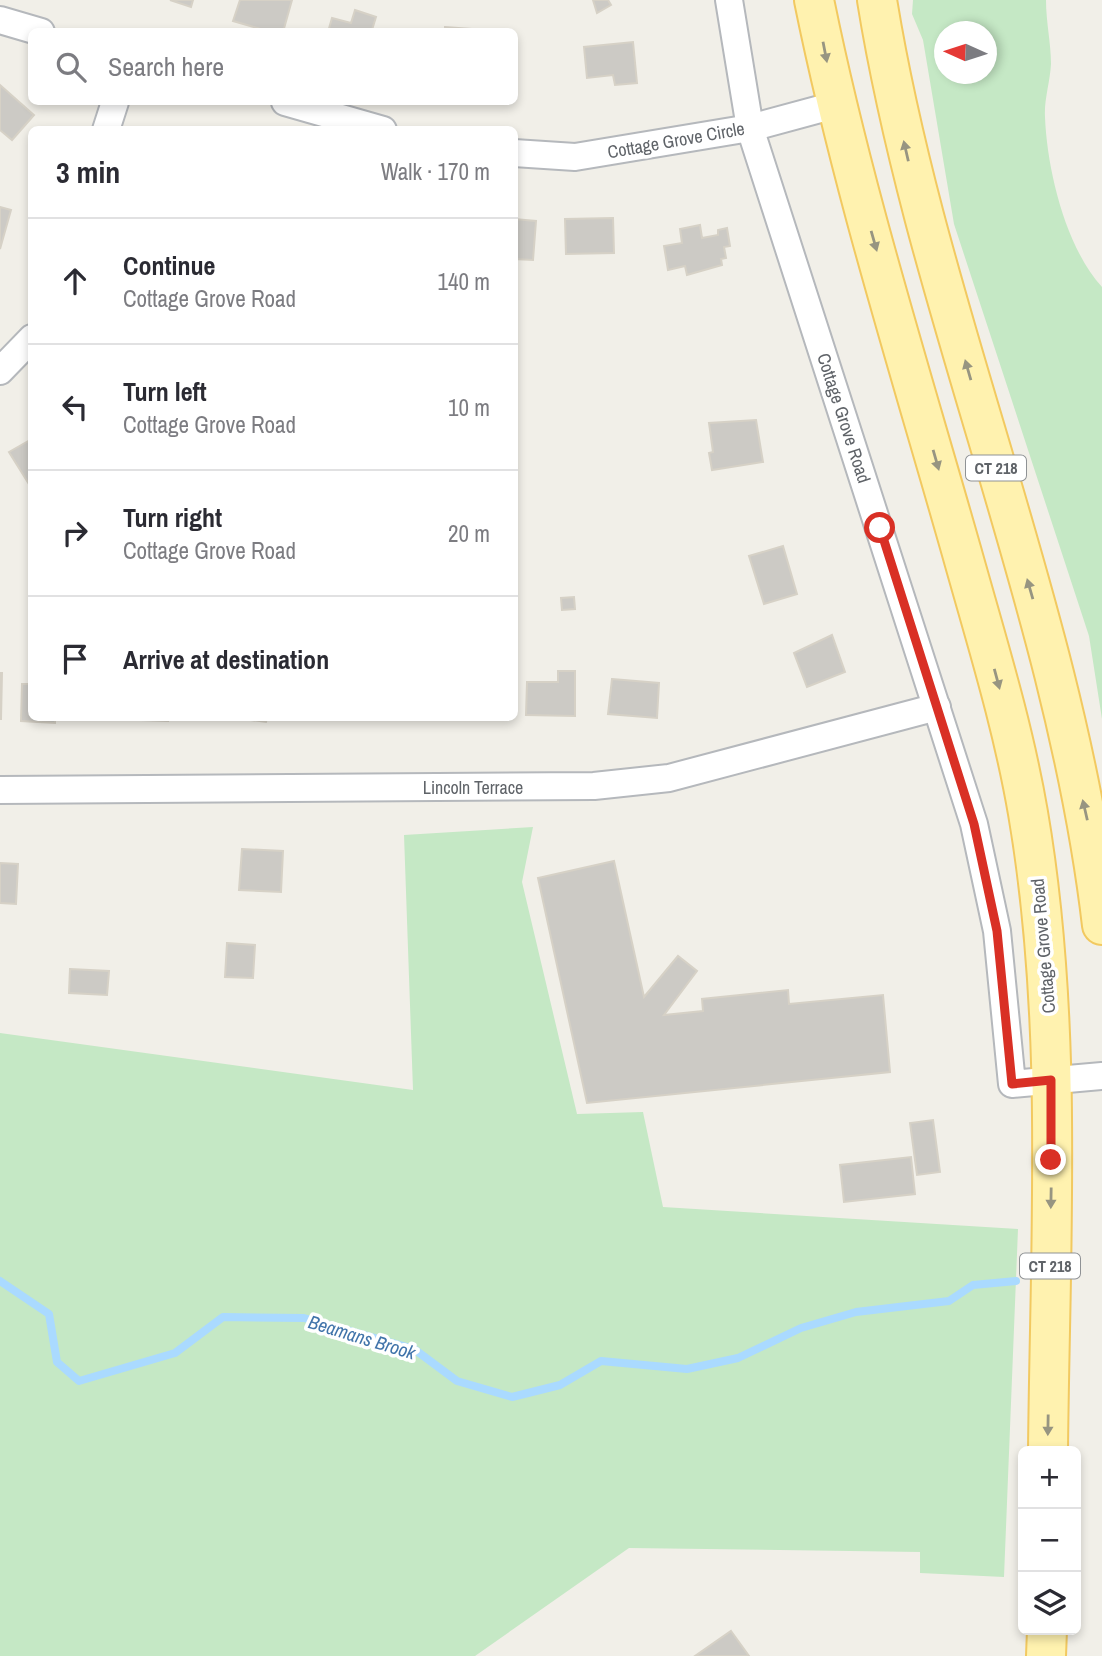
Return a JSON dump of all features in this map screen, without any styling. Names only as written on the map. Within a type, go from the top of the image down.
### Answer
[{"type":"main road","name":"Cottage Grove Road","points":[[814,0],[835,105],[999,684],[1027,808],[1049,996],[1051,1080],[1048,1446]]},
{"type":"main road","name":"CT 218","points":[[877,0],[906,156],[1049,654],[1092,838],[1102,925]]},
{"type":"main road","points":[[1046,1635],[1046,1656]]},
{"type":"street","name":"Cottage Grove Road","points":[[729,0],[750,128],[974,824],[997,931],[1012,1084],[1051,1080]]},
{"type":"street","points":[[0,20],[28,28]]},
{"type":"street","points":[[107,126],[114,105]]},
{"type":"street","points":[[296,105],[369,126]]},
{"type":"street","name":"Cottage Grove Circle","points":[[518,153],[575,157],[750,128],[835,105]]},
{"type":"street","points":[[0,371],[28,342]]},
{"type":"street","name":"Lincoln Terrace","points":[[0,790],[594,786],[669,778],[937,707]]},
{"type":"street","points":[[1051,1080],[1102,1076]]},
{"type":"green space","points":[[913,0],[1046,0],[1051,64],[1045,117],[1054,184],[1078,251],[1102,287],[1102,719],[1089,636],[954,224],[923,40],[912,14]]},
{"type":"green space","points":[[533,827],[522,882],[577,1114],[643,1112],[663,1207],[1018,1229],[1004,1577],[920,1573],[920,1552],[629,1548],[475,1656],[0,1656],[0,1033],[413,1090],[404,835]]},
{"type":"building","points":[[170,0],[193,0],[191,7]]},
{"type":"building","points":[[240,0],[292,0],[284,28],[257,28],[233,21]]},
{"type":"building","points":[[593,0],[608,0],[611,5],[597,13]]},
{"type":"building","points":[[355,10],[376,17],[373,28],[329,28],[332,18],[351,23]]},
{"type":"building","points":[[633,42],[637,83],[615,85],[613,75],[587,78],[584,47]]},
{"type":"building","points":[[0,85],[34,115],[12,140],[0,130]]},
{"type":"building","points":[[0,207],[11,210],[0,249]]},
{"type":"building","points":[[613,218],[614,253],[566,254],[565,219]]},
{"type":"building","points":[[518,219],[536,221],[533,260],[518,259]]},
{"type":"building","points":[[700,225],[702,238],[718,235],[718,230],[727,228],[730,246],[724,247],[726,258],[721,259],[722,265],[687,275],[685,266],[668,270],[664,246],[682,243],[680,229]]},
{"type":"building","points":[[756,420],[763,462],[712,470],[709,453],[713,452],[709,423]]},
{"type":"building","points":[[28,441],[28,483],[9,452]]},
{"type":"building","points":[[783,546],[797,594],[764,604],[749,556]]},
{"type":"building","points":[[574,597],[575,609],[562,610],[561,598]]},
{"type":"building","points":[[832,635],[845,672],[807,687],[794,653]]},
{"type":"building","points":[[558,671],[575,671],[575,716],[526,715],[527,682],[558,682]]},
{"type":"building","points":[[2,673],[1,719],[0,719]]},
{"type":"building","points":[[612,679],[659,683],[657,718],[608,714]]},
{"type":"building","points":[[22,684],[28,684],[28,721],[55,723],[21,721]]},
{"type":"building","points":[[242,849],[283,851],[281,892],[239,890]]},
{"type":"building","points":[[614,861],[644,997],[678,956],[697,971],[664,1015],[703,1011],[702,999],[788,990],[789,1004],[883,995],[890,1072],[587,1103],[538,878]]},
{"type":"building","points":[[0,863],[18,864],[16,904],[0,903]]},
{"type":"building","points":[[227,943],[255,945],[253,978],[225,977]]},
{"type":"building","points":[[70,969],[109,971],[107,995],[69,993]]},
{"type":"building","points":[[933,1120],[940,1172],[917,1175],[910,1123]]},
{"type":"building","points":[[911,1157],[915,1194],[844,1202],[840,1165]]},
{"type":"building","points":[[731,1631],[749,1656],[695,1656]]},
{"type":"waterway","name":"Beamans Brook","points":[[0,1281],[49,1314],[57,1362],[79,1381],[175,1353],[223,1317],[304,1318],[414,1349],[457,1381],[512,1397],[560,1385],[601,1361],[687,1369],[738,1358],[801,1328],[856,1312],[949,1301],[973,1285],[1016,1281]]},
{"type":"route","points":[[880,528],[974,824],[997,931],[1012,1084],[1051,1080],[1051,1160]]}]
